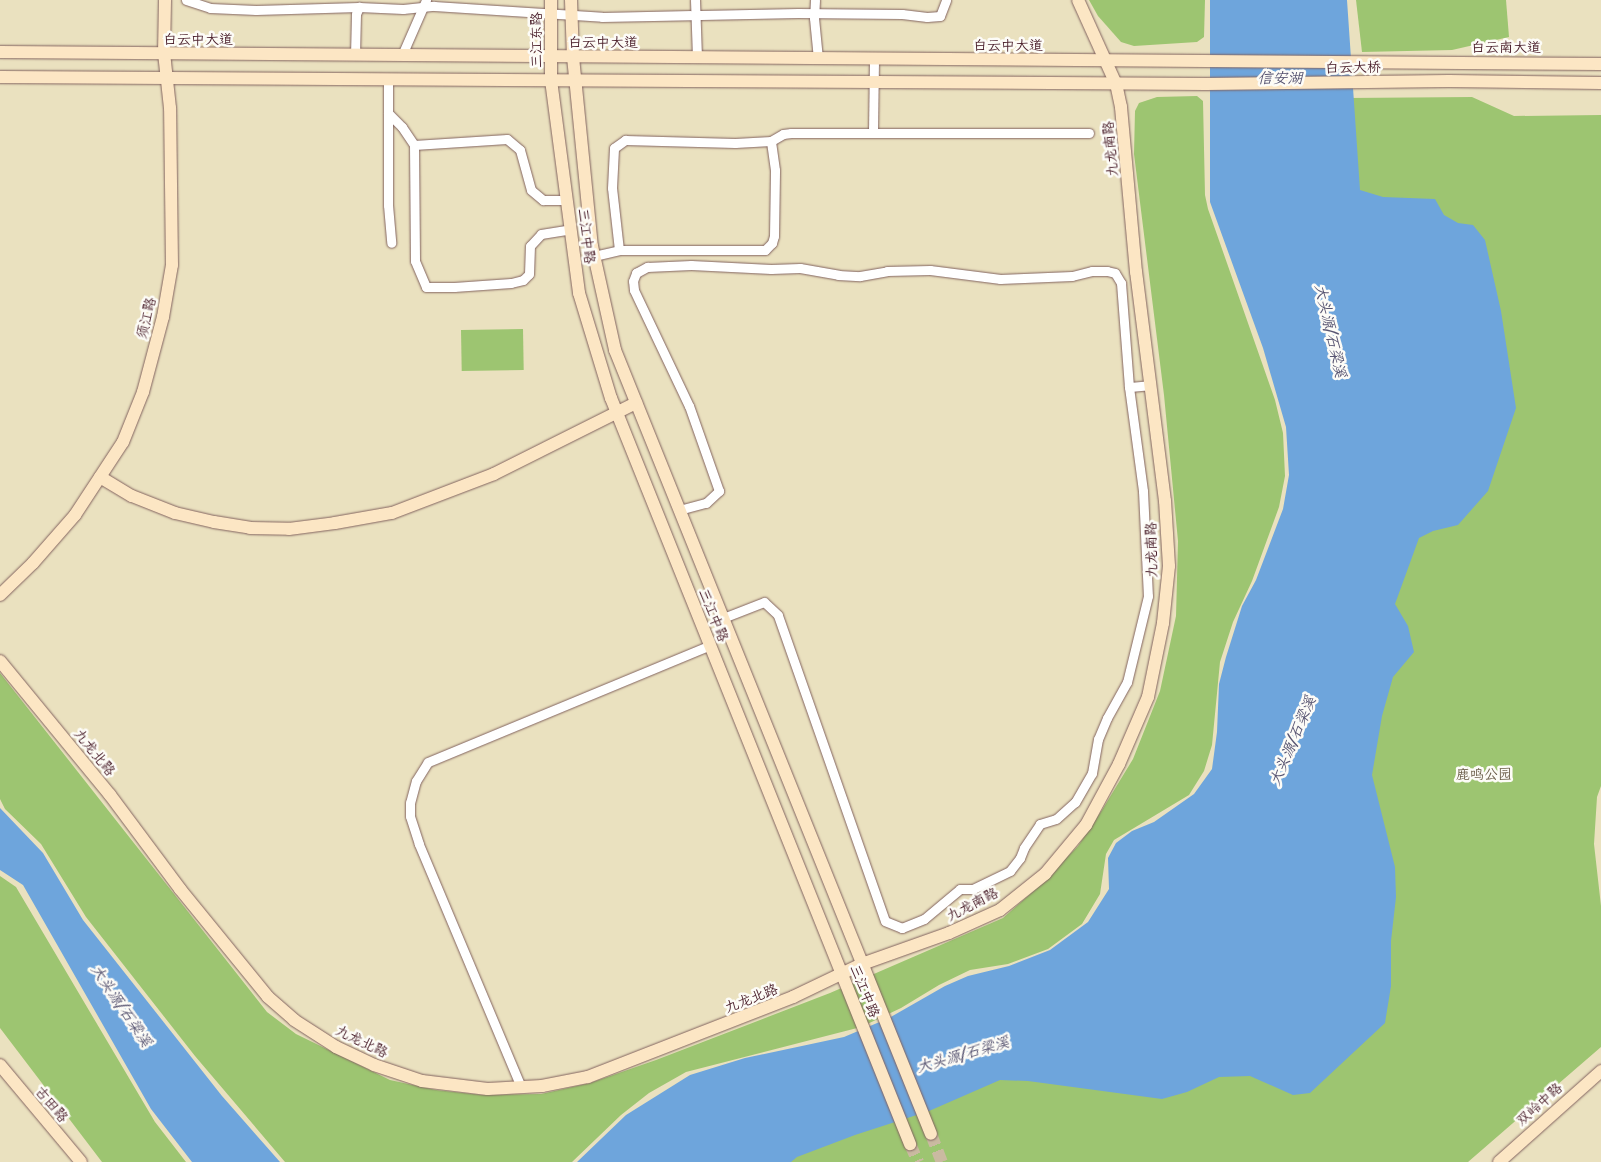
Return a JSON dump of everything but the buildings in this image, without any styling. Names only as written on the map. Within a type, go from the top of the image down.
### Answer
[{"type":"main road","name":"须江路","points":[[0,594],[33,563],[75,515],[123,442],[143,392],[163,317],[172,265],[170,108],[164,54],[165,0]]},
{"type":"main road","name":"三江东路","points":[[551,0],[551,80]]},
{"type":"main road","points":[[571,0],[573,57],[576,80]]},
{"type":"main road","name":"九龙南路","points":[[862,964],[949,933],[1000,910],[1045,874],[1086,825],[1119,764],[1148,697],[1163,623],[1169,566],[1164,501],[1124,136],[1116,84],[1078,0]]},
{"type":"main road","name":"白云中大道","points":[[0,52],[1206,62]]},
{"type":"main road","name":"白云大桥","points":[[1206,62],[1411,63]]},
{"type":"main road","name":"白云南大道","points":[[1411,63],[1601,64]]},
{"type":"main road","points":[[0,77],[1116,84]]},
{"type":"main road","name":"三江中路","points":[[551,80],[580,293],[616,412],[910,1144]]},
{"type":"main road","name":"三江中路","points":[[576,80],[594,256],[615,350],[931,1134]]},
{"type":"main road","name":"白云大桥","points":[[1116,84],[1601,83]]},
{"type":"main road","points":[[100,477],[132,496],[175,512],[214,522],[250,528],[289,529],[326,524],[392,513],[485,477],[636,402]]},
{"type":"main road","name":"九龙北路","points":[[0,661],[110,795],[180,889],[268,997],[294,1020],[336,1047],[374,1065],[422,1081],[488,1089],[542,1086],[588,1077],[794,997],[862,964]]},
{"type":"main road","name":"古田路","points":[[0,1065],[81,1162]]},
{"type":"main road","name":"双岭中路","points":[[1499,1162],[1601,1071]]},
{"type":"street","points":[[186,0],[210,8],[256,10],[319,4],[403,9],[425,3],[551,15],[602,17],[815,13],[940,16],[946,0]]},
{"type":"street","points":[[695,0],[696,58]]},
{"type":"street","points":[[816,0],[818,59]]},
{"type":"street","points":[[402,55],[425,3]]},
{"type":"street","points":[[355,55],[356,14],[359,7]]},
{"type":"street","points":[[873,132],[874,59]]},
{"type":"street","points":[[388,79],[388,205],[391,242]]},
{"type":"street","points":[[388,113],[402,127],[414,145],[415,261],[426,287],[454,288],[511,283],[523,280],[529,274],[530,246],[541,234],[571,229]]},
{"type":"street","points":[[619,250],[612,188],[614,148],[619,142],[625,140],[735,143],[771,142],[787,134],[873,132],[1089,133]]},
{"type":"street","points":[[414,145],[507,139],[520,150],[531,190],[543,200],[567,200]]},
{"type":"street","points":[[594,256],[619,250],[765,250],[772,243],[774,236],[775,170],[771,142]]},
{"type":"street","points":[[679,510],[706,503],[719,491],[689,406],[634,290],[632,281],[636,273],[647,267],[691,265],[772,270],[800,268],[838,275],[860,276],[887,271],[930,270],[1000,279],[1072,276],[1092,271],[1107,271],[1115,274],[1120,283],[1129,387],[1142,491],[1148,596],[1127,682],[1106,718],[1098,739],[1092,773],[1075,802],[1056,819],[1040,824],[1010,871],[973,890],[960,889],[924,919],[902,928],[885,920],[778,615],[764,602],[723,618]]},
{"type":"street","points":[[1129,387],[1150,385]]},
{"type":"street","points":[[521,1087],[419,844],[410,816],[410,803],[416,781],[428,762],[710,645]]},
{"type":"green space","points":[[1089,0],[1205,0],[1204,37],[1197,42],[1134,46],[1121,42],[1098,16]]},
{"type":"green space","points":[[1356,0],[1506,0],[1509,37],[1452,50],[1362,52]]},
{"type":"green space","points":[[1197,96],[1203,101],[1205,195],[1208,209],[1275,400],[1283,433],[1285,476],[1279,507],[1252,581],[1233,622],[1220,662],[1212,745],[1204,771],[1189,795],[1114,840],[1106,854],[1100,894],[1082,924],[1048,949],[1008,964],[970,970],[939,985],[901,1008],[861,1027],[686,1072],[649,1093],[621,1115],[572,1162],[285,1162],[195,1056],[86,917],[41,844],[5,809],[0,799],[0,673],[267,1012],[296,1034],[390,1080],[436,1090],[483,1095],[541,1094],[590,1083],[656,1060],[830,993],[1003,918],[1037,888],[1078,846],[1133,759],[1160,691],[1176,616],[1178,541],[1164,395],[1134,154],[1135,111],[1139,103],[1157,97]]},
{"type":"green space","name":"鹿鸣公园","points":[[1472,97],[1514,116],[1601,115],[1601,786],[1597,797],[1594,844],[1601,906],[1601,1047],[1468,1162],[777,1162],[1365,776],[1391,607],[1369,202],[1355,192],[1347,98]]},
{"type":"green space","points":[[523,329],[524,370],[462,371],[461,330]]},
{"type":"green space","points":[[0,876],[16,887],[155,1122],[186,1162],[102,1162],[0,1028]]},
{"type":"water","points":[[1210,0],[1347,0],[1360,190],[1383,197],[1435,199],[1444,215],[1458,223],[1473,225],[1485,240],[1501,311],[1516,408],[1488,491],[1458,525],[1433,531],[1419,538],[1395,604],[1408,626],[1414,652],[1393,677],[1382,716],[1372,775],[1395,867],[1396,897],[1391,941],[1391,986],[1385,1023],[1310,1093],[1293,1095],[1250,1076],[1219,1077],[1187,1092],[1162,1099],[1028,1081],[1000,1080],[929,1111],[855,1135],[797,1157],[791,1162],[577,1162],[626,1115],[690,1075],[745,1058],[844,1037],[889,1018],[945,986],[968,976],[1009,966],[1050,950],[1088,922],[1109,889],[1108,858],[1116,843],[1132,831],[1154,822],[1194,794],[1212,769],[1217,732],[1219,684],[1226,657],[1242,606],[1256,580],[1283,509],[1289,475],[1286,427],[1263,348],[1210,202]]},
{"type":"water","name":"大头源/石梁溪","points":[[0,808],[43,853],[83,920],[222,1096],[280,1162],[192,1162],[151,1109],[23,885],[0,870]]},
{"type":"tunnel","points":[[931,1134],[942,1162]]},
{"type":"tunnel","points":[[910,1144],[918,1162]]},
{"type":"water label","name":"信安湖","points":[[1280,79]]}]
